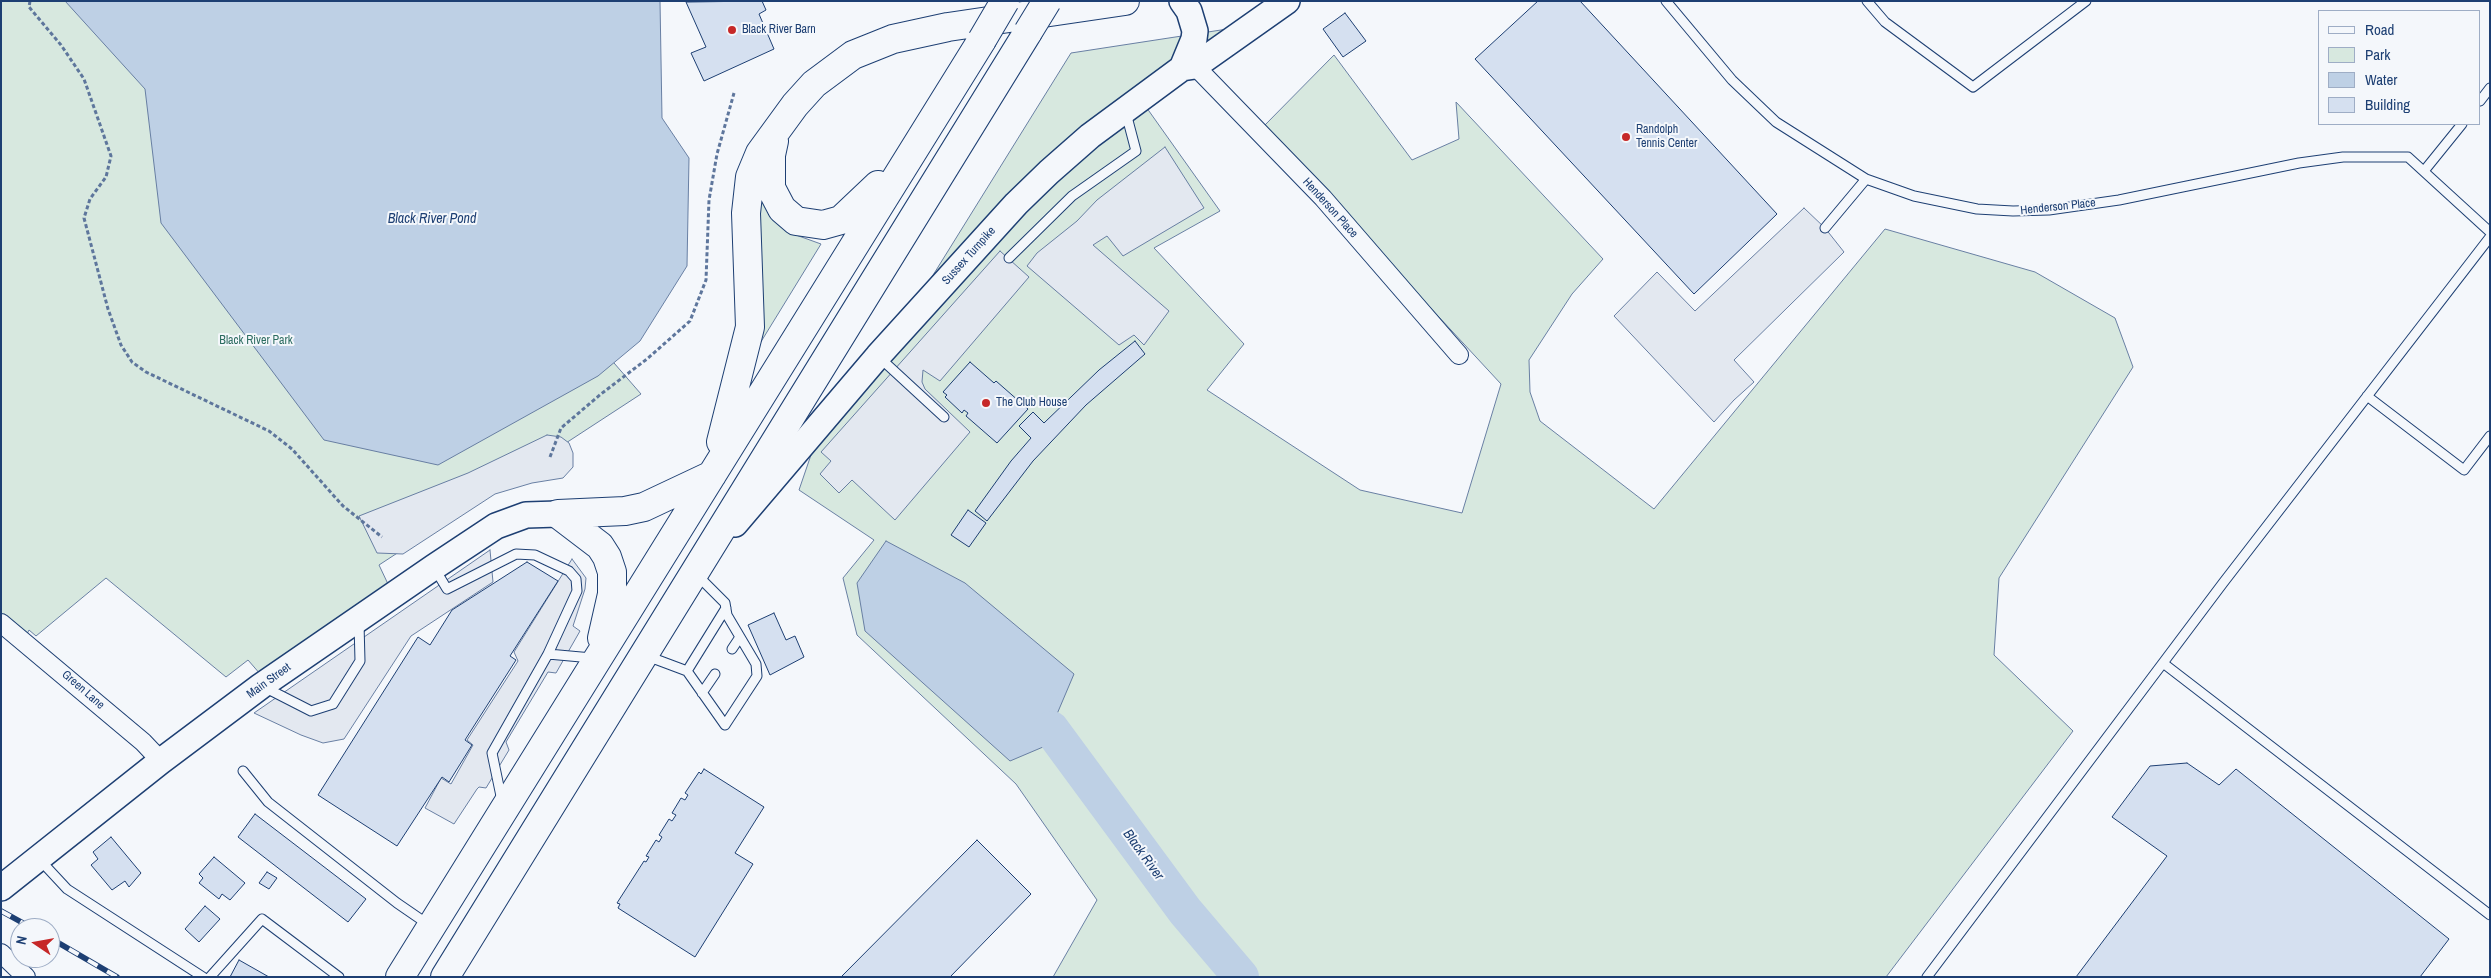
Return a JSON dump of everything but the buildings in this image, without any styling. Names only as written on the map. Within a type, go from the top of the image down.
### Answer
[{"type":"highway","points":[[400,977],[1005,1]]},
{"type":"highway","points":[[445,977],[1047,1]]},
{"type":"highway","points":[[713,474],[750,326],[746,212],[750,177],[760,153],[814,84],[836,67],[870,46],[920,32],[1125,1]]},
{"type":"highway","points":[[780,126],[771,155],[771,188],[776,200],[788,216],[796,221],[814,225],[832,224],[850,214],[922,135]]},
{"type":"highway","points":[[558,514],[625,511],[644,507],[713,474]]},
{"type":"highway","points":[[558,514],[600,546],[612,572],[608,615],[598,658]]},
{"type":"main road","points":[[1182,1],[1189,11],[1195,31],[1188,67]]},
{"type":"main road","name":"Sussex Turnpike","points":[[697,569],[878,356],[1016,204],[1049,172],[1090,136],[1188,67],[1287,1]]},
{"type":"main road","name":"Main Street","points":[[1,888],[161,761],[261,686],[434,567],[496,526],[526,515],[558,514]]},
{"type":"street","name":"Henderson Place","points":[[1188,67],[1323,198],[1459,355]]},
{"type":"street","name":"Green Lane","points":[[1,623],[143,742],[161,761]]},
{"type":"street","points":[[1,953],[26,977]]},
{"type":"lane","name":"Henderson Place","points":[[1666,1],[1732,80],[1776,122],[1866,180],[1914,196],[1953,205],[2013,211],[2049,210],[2118,200],[2299,163],[2343,157],[2408,157],[2490,232]]},
{"type":"lane","points":[[1867,1],[1885,22],[1973,87],[2086,1]]},
{"type":"lane","points":[[2481,100],[2490,88]]},
{"type":"lane","points":[[1009,258],[1072,196],[1136,151],[1126,111]]},
{"type":"lane","points":[[2424,172],[2461,125]]},
{"type":"lane","points":[[1825,228],[1866,180]]},
{"type":"lane","points":[[1927,977],[2163,663],[2490,237]]},
{"type":"lane","points":[[878,356],[944,417]]},
{"type":"lane","points":[[2368,396],[2464,470],[2490,436]]},
{"type":"lane","points":[[434,567],[447,589],[516,554],[535,555],[568,571],[576,579],[577,591],[548,654],[492,754],[504,809]]},
{"type":"lane","points":[[644,655],[687,671],[725,725],[757,676],[756,664],[727,616],[725,603],[697,569]]},
{"type":"lane","points":[[687,671],[726,608]]},
{"type":"lane","points":[[261,686],[311,711],[333,704],[360,661],[360,618]]},
{"type":"lane","points":[[732,649],[740,637]]},
{"type":"lane","points":[[548,654],[598,658]]},
{"type":"lane","points":[[2163,663],[2490,915]]},
{"type":"lane","points":[[702,693],[715,674]]},
{"type":"lane","points":[[243,771],[268,802],[397,903],[432,927]]},
{"type":"lane","points":[[38,858],[67,889],[203,977]]},
{"type":"lane","points":[[210,977],[262,919],[339,977]]},
{"type":"path","points":[[30,1],[29,7],[61,45],[84,79],[111,156],[106,177],[90,199],[84,218],[108,309],[120,345],[132,362],[146,372],[268,430],[292,449],[343,506],[382,537]]},
{"type":"path","points":[[550,457],[561,428],[690,321],[706,280],[709,200],[717,154],[734,93]]},
{"type":"green space","name":"Black River Park","points":[[1,1],[299,1],[641,394],[379,565],[388,584],[261,675],[248,660],[226,677],[106,578],[36,636],[29,630],[26,636],[1,615]]},
{"type":"green space","points":[[1234,28],[1139,97],[1220,211],[1154,248],[1244,344],[1207,390],[1360,490],[1462,513],[1501,384],[1263,127],[1334,55],[1412,160],[1459,139],[1456,102],[1603,259],[1572,294],[1529,360],[1530,392],[1540,421],[1654,509],[1885,229],[2035,272],[2115,318],[2133,367],[1999,578],[1994,655],[2073,731],[1886,977],[1053,977],[1097,900],[1016,784],[857,635],[843,578],[874,540],[799,490],[813,449],[907,317],[1071,53]]},
{"type":"green space","points":[[760,193],[765,206],[774,220],[796,235],[821,244],[759,345],[757,205]]},
{"type":"shaded area","points":[[1165,147],[1204,208],[1123,256],[1107,236],[1093,245],[1169,311],[1144,345],[1134,335],[1119,345],[1027,266],[1037,253],[1077,221],[1097,200]]},
{"type":"shaded area","points":[[1804,208],[1825,228],[1844,252],[1734,360],[1754,382],[1714,422],[1614,316],[1657,272],[1695,311]]},
{"type":"shaded area","points":[[1000,251],[1029,277],[940,381],[923,370],[922,382],[925,389],[970,432],[895,520],[852,480],[839,493],[820,474],[831,461],[821,452]]},
{"type":"shaded area","points":[[547,435],[561,437],[569,443],[573,453],[573,467],[563,478],[532,483],[495,494],[403,554],[377,553],[359,516],[468,473]]},
{"type":"shaded area","points":[[490,550],[493,582],[411,636],[344,739],[323,743],[254,713]]},
{"type":"shaded area","points":[[572,559],[586,578],[585,589],[573,626],[580,631],[556,673],[548,672],[506,742],[509,750],[486,788],[479,787],[477,789],[454,824],[425,808],[441,778],[451,784],[473,745],[467,740],[518,661],[514,652]]},
{"type":"water","name":"Black River Pond","points":[[65,1],[660,1],[662,118],[689,158],[687,266],[640,341],[598,376],[438,465],[324,440],[161,223],[145,89]]},
{"type":"water","points":[[886,541],[965,583],[1074,674],[1043,747],[1010,761],[865,631],[857,583]]},
{"type":"waterway","name":"Black River","points":[[1051,729],[1185,911],[1241,977]]},
{"type":"railway","points":[[1,911],[14,918]]},
{"type":"railway","points":[[60,944],[117,977]]},
{"type":"place","name":"Black River Barn","points":[[732,30]]},
{"type":"place","name":"Randolph Tennis Center","points":[[1626,137]]},
{"type":"place","name":"The Club House","points":[[986,403]]}]
